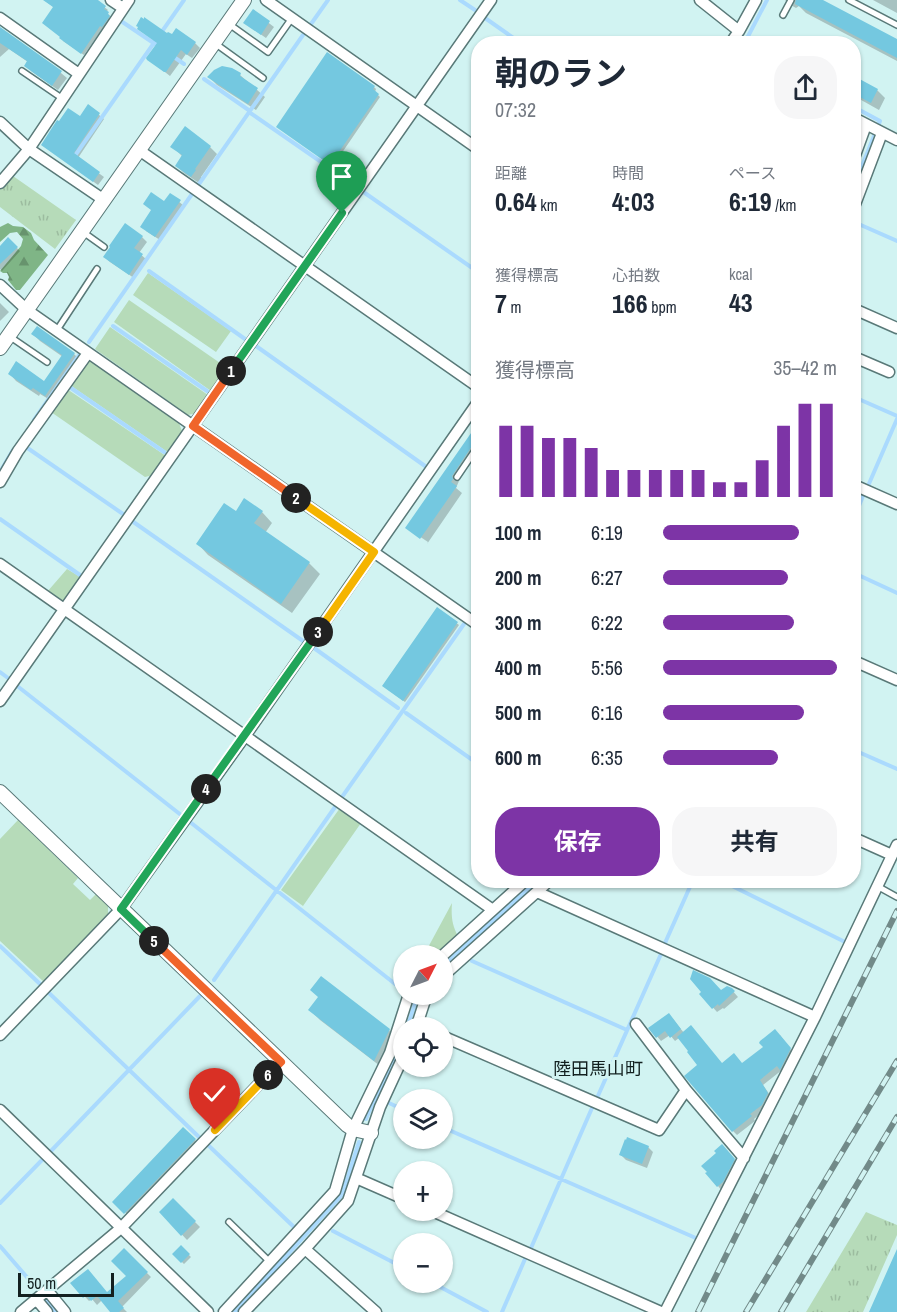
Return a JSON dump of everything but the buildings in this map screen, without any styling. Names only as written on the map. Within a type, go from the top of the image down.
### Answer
[{"type":"street","points":[[0,183],[29,149],[126,4],[111,0]]},
{"type":"street","points":[[0,348],[244,0]]},
{"type":"street","points":[[266,0],[471,144]]},
{"type":"street","points":[[0,701],[491,0]]},
{"type":"street","points":[[700,0],[739,31]]},
{"type":"street","points":[[736,36],[756,0]]},
{"type":"street","points":[[0,18],[79,74]]},
{"type":"street","points":[[0,122],[29,149],[104,200]]},
{"type":"street","points":[[861,122],[897,140]]},
{"type":"street","points":[[861,148],[875,129]]},
{"type":"street","points":[[861,181],[875,129]]},
{"type":"street","points":[[139,150],[471,382]]},
{"type":"street","points":[[0,285],[27,310],[471,620]]},
{"type":"street","points":[[861,312],[897,328]]},
{"type":"street","points":[[0,482],[18,451],[88,352]]},
{"type":"street","points":[[861,360],[889,372]]},
{"type":"street","points":[[0,1035],[121,909],[471,412]]},
{"type":"street","points":[[861,488],[897,504]]},
{"type":"street","points":[[0,564],[493,910]]},
{"type":"street","points":[[861,664],[897,680]]},
{"type":"street","points":[[0,792],[353,1129],[371,1133]]},
{"type":"street","points":[[453,1220],[663,1312],[815,1017],[894,850],[861,840]]},
{"type":"street","points":[[453,946],[517,888]]},
{"type":"street","points":[[453,967],[541,888]]},
{"type":"street","points":[[537,892],[815,1017]]},
{"type":"street","points":[[224,1312],[335,1191],[353,1129],[390,1053],[405,1005]]},
{"type":"street","points":[[636,1024],[686,1089],[744,1158]]},
{"type":"street","points":[[453,1041],[659,1130],[686,1089]]},
{"type":"street","points":[[21,1312],[121,1228],[281,1062]]},
{"type":"street","points":[[244,1312],[348,1202],[380,1107],[394,1077]]},
{"type":"street","points":[[0,1110],[208,1312]]},
{"type":"street","points":[[356,1178],[393,1194]]},
{"type":"street","points":[[305,1249],[376,1312]]},
{"type":"street","points":[[46,1290],[65,1312]]},
{"type":"street","points":[[36,1299],[47,1312]]},
{"type":"lane","points":[[783,15],[791,0]]},
{"type":"lane","points":[[849,0],[897,25]]},
{"type":"lane","points":[[228,23],[268,52],[291,18]]},
{"type":"lane","points":[[214,43],[263,78]]},
{"type":"lane","points":[[22,71],[63,99]]},
{"type":"lane","points":[[82,232],[104,247]]},
{"type":"lane","points":[[57,330],[97,269]]},
{"type":"lane","points":[[9,336],[47,362]]},
{"type":"lane","points":[[457,477],[471,456]]},
{"type":"lane","points":[[877,886],[897,897]]},
{"type":"lane","points":[[229,1222],[270,1262]]},
{"type":"green space","points":[[13,176],[76,220],[55,249],[0,207],[0,190]]},
{"type":"green space","points":[[8,223],[23,227],[31,233],[34,240],[48,255],[20,290],[16,290],[8,280],[7,273],[0,271],[21,246],[23,239],[17,232],[10,233],[0,242],[0,227]]},
{"type":"green space","points":[[148,273],[231,331],[216,352],[133,295]]},
{"type":"green space","points":[[129,300],[223,365],[224,371],[211,391],[114,322]]},
{"type":"green space","points":[[110,327],[208,395],[196,413],[188,415],[95,349]]},
{"type":"green space","points":[[88,359],[179,423],[183,434],[169,453],[70,385]]},
{"type":"green space","points":[[67,389],[166,456],[153,475],[145,477],[51,412]]},
{"type":"green space","points":[[67,569],[82,578],[66,601],[59,601],[47,592]]},
{"type":"green space","points":[[340,808],[361,823],[303,906],[281,890]]},
{"type":"green space","points":[[18,820],[78,878],[73,884],[90,900],[96,894],[108,906],[108,915],[44,982],[0,941],[0,839]]},
{"type":"green space","points":[[452,903],[452,920],[458,936],[448,945],[429,945]]},
{"type":"green space","points":[[866,1212],[897,1225],[897,1235],[863,1312],[806,1312]]},
{"type":"waterway","points":[[74,157],[184,0]]},
{"type":"waterway","points":[[311,24],[328,0]]},
{"type":"waterway","points":[[460,0],[475,10]]},
{"type":"waterway","points":[[748,36],[767,0]]},
{"type":"waterway","points":[[485,18],[511,36]]},
{"type":"waterway","points":[[121,21],[155,44]]},
{"type":"waterway","points":[[199,184],[303,35]]},
{"type":"waterway","points":[[171,55],[184,64]]},
{"type":"waterway","points":[[204,79],[250,111]]},
{"type":"waterway","points":[[861,111],[880,121],[861,168]]},
{"type":"waterway","points":[[249,112],[353,184]]},
{"type":"waterway","points":[[362,191],[471,267]]},
{"type":"waterway","points":[[89,342],[192,194]]},
{"type":"waterway","points":[[861,225],[897,241]]},
{"type":"waterway","points":[[149,271],[245,339]]},
{"type":"waterway","points":[[113,326],[207,391]]},
{"type":"waterway","points":[[256,346],[425,466]]},
{"type":"waterway","points":[[34,420],[80,354]]},
{"type":"waterway","points":[[71,388],[164,452]]},
{"type":"waterway","points":[[861,400],[897,416]]},
{"type":"waterway","points":[[868,486],[897,419]]},
{"type":"waterway","points":[[26,447],[123,514]]},
{"type":"waterway","points":[[0,472],[13,450]]},
{"type":"waterway","points":[[861,501],[863,496]]},
{"type":"waterway","points":[[0,519],[80,575]]},
{"type":"waterway","points":[[132,521],[303,641]]},
{"type":"waterway","points":[[861,576],[897,593]]},
{"type":"waterway","points":[[342,797],[464,624]]},
{"type":"waterway","points":[[314,648],[398,708]]},
{"type":"waterway","points":[[0,672],[8,678]]},
{"type":"waterway","points":[[16,685],[181,815]]},
{"type":"waterway","points":[[406,713],[471,759]]},
{"type":"waterway","points":[[861,753],[897,769]]},
{"type":"waterway","points":[[214,980],[335,807]]},
{"type":"waterway","points":[[190,822],[393,982]]},
{"type":"waterway","points":[[453,957],[529,888]]},
{"type":"waterway","points":[[665,943],[689,888]]},
{"type":"waterway","points":[[736,888],[845,942]]},
{"type":"waterway","points":[[0,946],[40,984]]},
{"type":"waterway","points":[[597,1098],[661,954]]},
{"type":"waterway","points":[[472,961],[627,1030]]},
{"type":"waterway","points":[[49,993],[199,1137]]},
{"type":"waterway","points":[[50,1152],[200,996]]},
{"type":"waterway","points":[[411,1017],[414,1005]]},
{"type":"waterway","points":[[366,1119],[393,1062]]},
{"type":"waterway","points":[[389,1103],[393,1105]]},
{"type":"waterway","points":[[531,1248],[592,1108]]},
{"type":"waterway","points":[[453,1132],[698,1239]]},
{"type":"waterway","points":[[235,1312],[342,1195],[359,1142]]},
{"type":"waterway","points":[[209,1146],[294,1227]]},
{"type":"waterway","points":[[0,1203],[42,1160]]},
{"type":"waterway","points":[[333,1231],[393,1262]]},
{"type":"waterway","points":[[0,1246],[38,1290]]},
{"type":"waterway","points":[[502,1312],[525,1259]]},
{"type":"waterway","points":[[452,1293],[487,1312]]},
{"type":"waterway","points":[[46,1300],[56,1312]]},
{"type":"railway","points":[[698,1312],[897,911]]},
{"type":"railway","points":[[746,1312],[897,1061]]},
{"type":"railway","points":[[781,1312],[897,1117]]},
{"type":"district","name":"陸田馬山町","points":[[598,1069]]},
{"type":"route","points":[[215,1130],[281,1062],[121,909],[374,552],[193,426],[342,213]]}]
